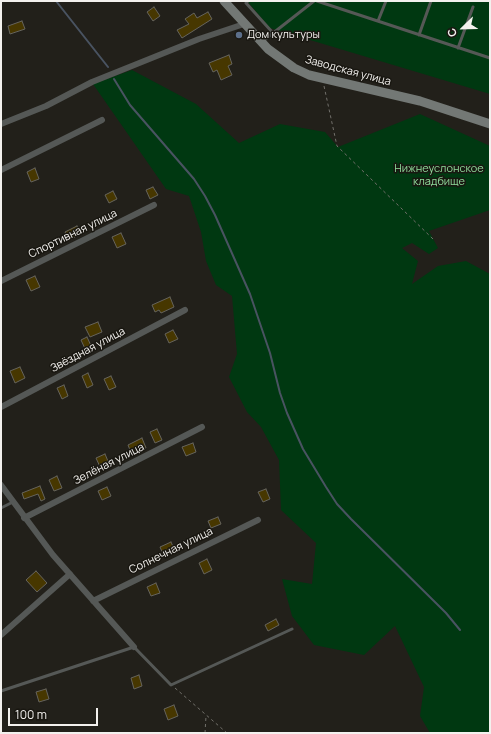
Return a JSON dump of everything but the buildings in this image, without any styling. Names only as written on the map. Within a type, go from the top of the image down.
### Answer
[{"type":"street","name":"Заводская улица","points":[[224,1],[268,49],[294,68],[322,78],[420,100],[490,124]]},
{"type":"street","points":[[1,124],[46,106],[92,82],[199,39],[244,24]]},
{"type":"street","points":[[1,170],[102,120]]},
{"type":"street","name":"Спортивная улица","points":[[1,281],[154,206]]},
{"type":"street","name":"Звёздная улица","points":[[1,407],[185,310]]},
{"type":"street","name":"Зелёная улица","points":[[24,518],[202,427]]},
{"type":"street","points":[[1,485],[53,556],[134,647]]},
{"type":"street","name":"Солнечная улица","points":[[93,601],[258,520]]},
{"type":"street","points":[[1,635],[70,574]]},
{"type":"lane","points":[[248,1],[246,3],[273,33]]},
{"type":"lane","points":[[262,42],[314,1]]},
{"type":"lane","points":[[317,1],[490,58]]},
{"type":"lane","points":[[378,21],[386,1]]},
{"type":"lane","points":[[419,34],[431,1]]},
{"type":"lane","points":[[458,48],[473,7]]},
{"type":"lane","points":[[1,508],[13,502]]},
{"type":"lane","points":[[1,691],[134,647],[171,685],[292,629]]},
{"type":"path","points":[[322,78],[337,146],[433,239]]},
{"type":"path","points":[[171,685],[227,733]]},
{"type":"path","points":[[205,733],[206,714]]},
{"type":"green space","points":[[247,1],[490,1],[490,94],[270,28]]},
{"type":"green space","name":"Нижнеуслонское кладбище","points":[[132,70],[196,104],[239,143],[280,124],[325,132],[338,147],[420,114],[490,146],[490,210],[429,231],[438,248],[429,254],[412,243],[402,248],[418,261],[412,284],[438,266],[466,261],[490,274],[490,733],[430,733],[420,716],[424,687],[395,626],[364,655],[314,645],[292,616],[282,579],[312,584],[316,543],[281,510],[279,460],[261,427],[247,412],[229,377],[237,354],[232,296],[216,285],[206,261],[201,232],[189,196],[166,189],[93,84]]},
{"type":"waterway","points":[[56,1],[108,67]]},
{"type":"waterway","points":[[114,79],[130,105],[194,179],[215,215],[250,294],[270,353],[280,393],[287,413],[303,449],[326,487],[337,504],[351,519],[446,613],[460,630]]},
{"type":"place","name":"Дом культуры","points":[[239,35]]}]
